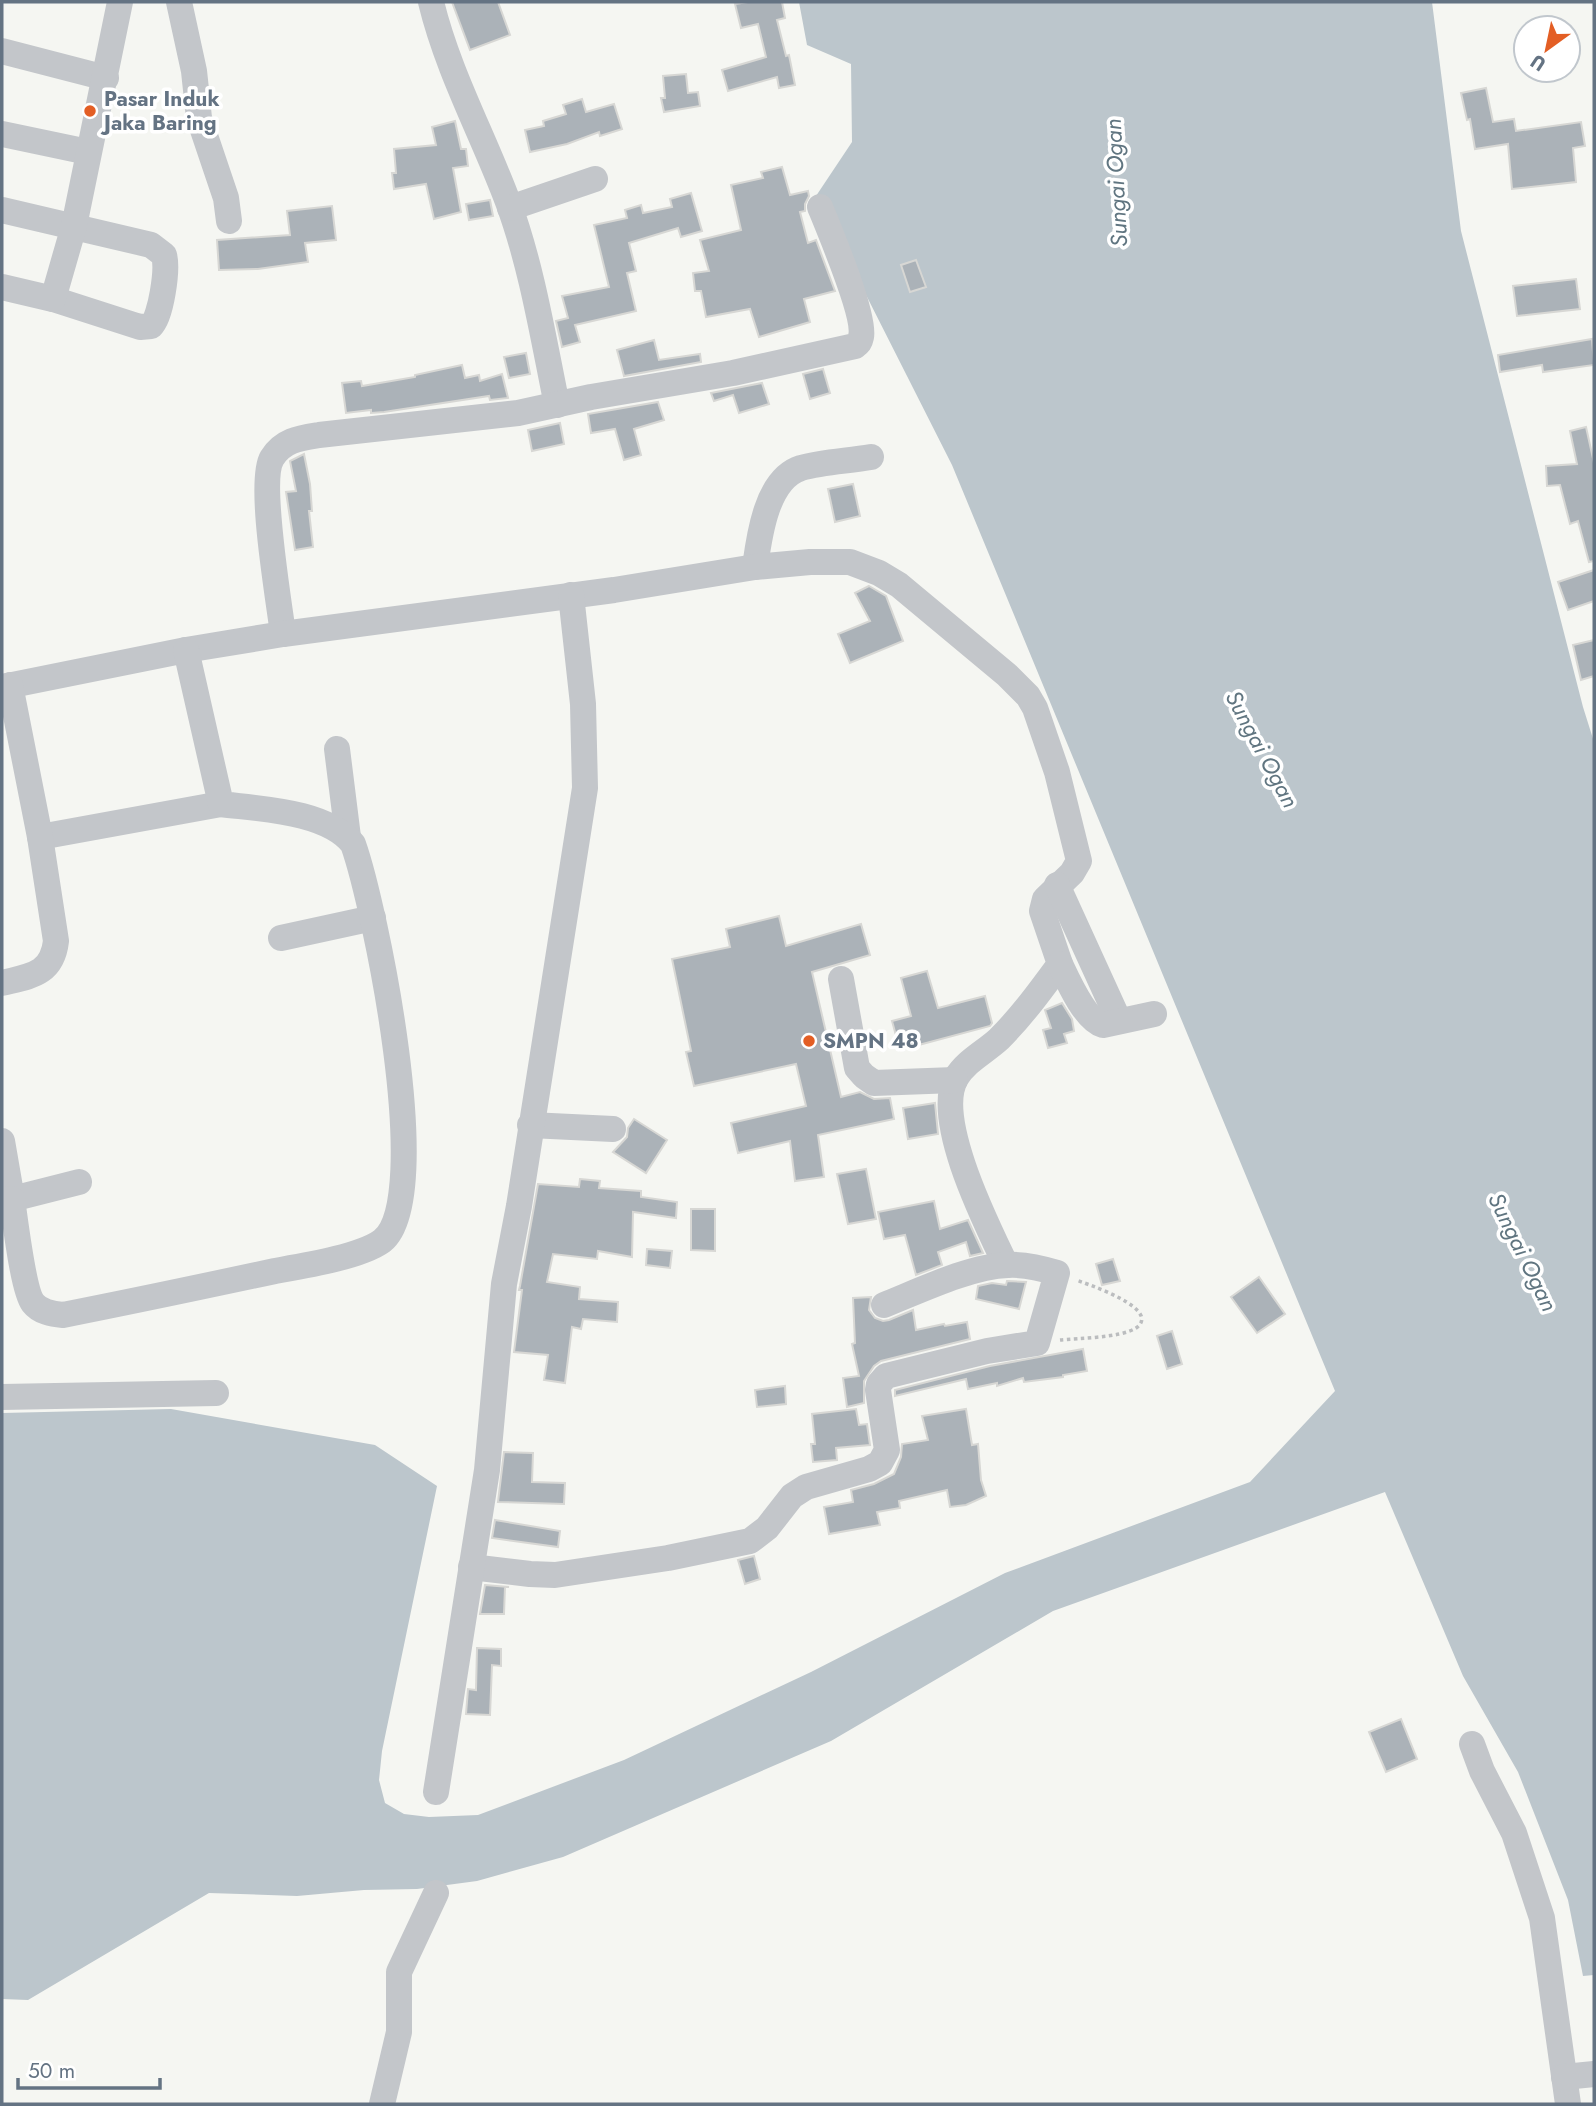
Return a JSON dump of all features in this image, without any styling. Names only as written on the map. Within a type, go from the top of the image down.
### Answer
[{"type":"street","points":[[53,299],[74,226],[120,2]]},
{"type":"street","points":[[179,2],[194,71],[199,118],[226,198],[229,221]]},
{"type":"street","points":[[431,2],[460,90],[510,208],[536,303],[557,405]]},
{"type":"street","points":[[2,51],[106,78]]},
{"type":"street","points":[[2,134],[88,152]]},
{"type":"street","points":[[510,208],[595,179]]},
{"type":"street","points":[[283,634],[265,487],[271,460],[284,445],[292,440],[319,435],[518,413],[733,373],[856,346],[861,341],[862,334],[853,297],[820,207]]},
{"type":"street","points":[[2,210],[151,245],[161,251],[166,264],[158,316],[150,326],[140,327],[53,299],[2,287]]},
{"type":"street","points":[[755,567],[766,508],[787,477],[800,468],[871,457]]},
{"type":"street","points":[[2,983],[40,972],[52,958],[56,942],[40,836],[6,686],[186,650],[283,634],[755,567],[834,561],[850,562],[872,569],[899,585],[984,654],[1019,686],[1035,708],[1057,772],[1078,856],[1075,870],[1045,899],[1042,911],[1060,964],[1073,992],[1096,1023],[1103,1025],[1154,1014]]},
{"type":"street","points":[[436,1792],[486,1470],[504,1284],[519,1206],[585,788],[583,704],[571,595]]},
{"type":"street","points":[[186,650],[221,804]]},
{"type":"street","points":[[2,1141],[7,1199],[30,1301],[39,1309],[63,1315],[317,1263],[368,1248],[388,1235],[400,1211],[404,1159],[399,1080],[386,978],[373,918],[355,852],[348,837],[337,749]]},
{"type":"street","points":[[40,836],[221,804],[295,815],[330,825],[348,837]]},
{"type":"street","points":[[1057,885],[1119,1021]]},
{"type":"street","points":[[281,938],[373,918]]},
{"type":"street","points":[[1006,1265],[977,1202],[957,1147],[949,1106],[950,1092],[963,1068],[999,1039],[1060,964]]},
{"type":"street","points":[[841,979],[857,1068],[864,1076],[874,1083],[955,1080]]},
{"type":"street","points":[[530,1125],[613,1129]]},
{"type":"street","points":[[7,1199],[79,1182]]},
{"type":"street","points":[[471,1567],[555,1575],[668,1558],[750,1541],[767,1528],[792,1496],[806,1487],[869,1469],[880,1463],[887,1450],[878,1390],[879,1384],[886,1376],[987,1351],[1037,1343],[1056,1273],[1030,1266],[1006,1265],[934,1285],[884,1306]]},
{"type":"street","points":[[2,1397],[216,1393]]},
{"type":"street","points":[[1472,1744],[1514,1833],[1542,1918],[1568,2104]]},
{"type":"street","points":[[383,2104],[399,2032],[399,1972],[436,1894]]},
{"type":"street","points":[[1564,2077],[1594,2074]]},
{"type":"path","points":[[1037,1343],[1122,1333],[1137,1327],[1141,1322],[1141,1315],[1136,1308],[1117,1296],[1056,1273]]},
{"type":"water","name":"Sungai Ogan","points":[[799,2],[1432,2],[1461,231],[1594,742],[1594,1975],[1583,1976],[1568,1900],[1518,1772],[1463,1676],[1385,1492],[1053,1611],[831,1741],[563,1857],[477,1881],[417,1889],[297,1896],[209,1893],[28,2000],[2,1999],[2,1413],[171,1409],[375,1445],[437,1486],[382,1751],[379,1780],[385,1803],[404,1814],[429,1817],[478,1815],[624,1760],[811,1672],[1005,1573],[1250,1482],[1335,1391],[952,465],[816,196],[852,142],[851,64],[807,45]]},
{"type":"building","points":[[452,2],[498,2],[510,35],[470,50]]},
{"type":"building","points":[[782,2],[785,18],[777,20],[786,56],[789,55],[795,85],[779,88],[777,77],[728,91],[722,70],[766,57],[758,24],[741,28],[735,4]]},
{"type":"building","points":[[686,74],[688,93],[698,92],[700,106],[664,112],[661,98],[665,98],[663,76]]},
{"type":"building","points":[[1486,88],[1493,122],[1514,119],[1516,131],[1581,122],[1585,146],[1573,148],[1576,182],[1512,189],[1508,144],[1475,149],[1470,119],[1467,120],[1461,93]]},
{"type":"building","points":[[582,99],[586,112],[614,104],[622,129],[600,136],[599,132],[567,144],[530,152],[525,130],[544,126],[543,121],[566,114],[563,105]]},
{"type":"building","points":[[455,121],[461,149],[466,149],[468,166],[453,168],[461,212],[434,219],[426,184],[394,189],[394,149],[436,145],[432,127]]},
{"type":"building","points":[[782,167],[790,195],[808,191],[805,211],[800,212],[808,243],[816,240],[835,291],[804,299],[810,322],[759,337],[750,309],[706,317],[701,291],[695,291],[693,273],[709,271],[700,240],[741,230],[731,185],[763,178],[761,172]]},
{"type":"building","points":[[691,193],[702,231],[681,237],[678,228],[629,243],[636,271],[627,273],[636,311],[575,325],[580,342],[562,347],[556,321],[568,318],[562,296],[609,287],[594,225],[627,218],[625,210],[641,205],[643,213],[672,207],[670,199]]},
{"type":"building","points":[[490,200],[493,216],[469,220],[466,204]]},
{"type":"building","points":[[332,206],[336,240],[305,243],[308,262],[258,269],[219,270],[217,240],[290,235],[287,211]]},
{"type":"building","points":[[916,260],[926,287],[910,292],[901,265]]},
{"type":"building","points":[[1576,279],[1580,309],[1517,316],[1513,286]]},
{"type":"building","points":[[1592,339],[1594,365],[1543,372],[1542,365],[1500,372],[1498,355]]},
{"type":"building","points":[[654,340],[659,360],[700,354],[701,362],[624,376],[617,350]]},
{"type":"building","points":[[526,353],[530,374],[509,378],[504,357]]},
{"type":"building","points":[[462,365],[465,378],[479,375],[480,381],[502,374],[508,398],[490,400],[489,396],[384,412],[371,413],[371,410],[346,413],[342,383],[361,381],[362,386]]},
{"type":"building","points":[[823,369],[830,393],[810,399],[803,374]]},
{"type":"building","points":[[762,383],[769,404],[739,413],[733,395],[714,401],[711,393]]},
{"type":"building","points":[[658,402],[664,420],[634,429],[641,455],[624,460],[615,429],[591,433],[588,414]]},
{"type":"building","points":[[560,423],[564,444],[532,451],[528,430]]},
{"type":"building","points":[[1586,427],[1594,463],[1594,561],[1589,562],[1578,521],[1570,524],[1560,485],[1547,486],[1546,466],[1577,464],[1570,431]]},
{"type":"building","points":[[304,454],[310,484],[312,511],[309,511],[313,547],[295,550],[286,492],[296,491],[290,461]]},
{"type":"building","points":[[853,484],[860,516],[835,522],[828,489]]},
{"type":"building","points":[[1594,570],[1594,601],[1568,610],[1558,582]]},
{"type":"building","points":[[869,586],[886,596],[903,641],[850,663],[838,634],[870,621],[855,593]]},
{"type":"building","points":[[1594,640],[1594,676],[1581,680],[1573,645]]},
{"type":"building","points":[[779,916],[786,946],[861,924],[870,955],[812,972],[841,1097],[860,1092],[874,1099],[890,1098],[894,1119],[818,1135],[824,1177],[795,1181],[790,1141],[738,1153],[731,1123],[806,1106],[796,1064],[694,1086],[686,1052],[691,1051],[672,959],[730,947],[726,929]]},
{"type":"building","points":[[927,971],[938,1008],[985,996],[992,1023],[990,1026],[900,1050],[892,1021],[911,1016],[901,978]]},
{"type":"building","points":[[1062,1003],[1072,1019],[1074,1031],[1064,1034],[1067,1043],[1048,1048],[1043,1030],[1051,1028],[1045,1010]]},
{"type":"building","points":[[935,1103],[938,1134],[908,1139],[903,1108]]},
{"type":"building","points":[[634,1119],[667,1140],[646,1173],[613,1152],[627,1137],[628,1128]]},
{"type":"building","points":[[866,1169],[876,1219],[848,1224],[837,1174]]},
{"type":"building","points":[[580,1179],[600,1181],[599,1188],[641,1191],[641,1197],[677,1202],[676,1218],[633,1212],[632,1257],[598,1251],[597,1259],[553,1254],[547,1282],[580,1287],[579,1299],[618,1302],[617,1322],[583,1319],[581,1329],[572,1327],[565,1383],[544,1380],[548,1355],[514,1352],[522,1290],[519,1290],[538,1184],[579,1187]]},
{"type":"building","points":[[934,1201],[940,1229],[968,1220],[983,1253],[970,1256],[966,1242],[938,1252],[942,1265],[916,1275],[905,1235],[884,1239],[878,1212]]},
{"type":"building","points":[[691,1209],[715,1209],[715,1251],[691,1250]]},
{"type":"building","points":[[647,1249],[672,1251],[670,1268],[646,1265]]},
{"type":"building","points":[[1113,1259],[1120,1281],[1102,1285],[1096,1264]]},
{"type":"building","points":[[1259,1277],[1285,1314],[1257,1333],[1231,1297]]},
{"type":"building","points":[[1007,1281],[1026,1282],[1019,1309],[976,1299],[978,1286],[992,1283],[1006,1285]]},
{"type":"building","points":[[871,1297],[869,1310],[875,1318],[889,1320],[913,1310],[916,1330],[967,1322],[970,1339],[881,1361],[864,1381],[864,1403],[847,1407],[843,1378],[859,1376],[852,1344],[855,1343],[853,1298]]},
{"type":"building","points":[[1172,1331],[1182,1364],[1167,1369],[1157,1336]]},
{"type":"building","points":[[1083,1349],[1087,1371],[1063,1377],[1024,1382],[1023,1378],[997,1386],[997,1383],[968,1389],[966,1379],[895,1396],[895,1390],[990,1366]]},
{"type":"building","points":[[785,1386],[786,1404],[757,1407],[755,1390]]},
{"type":"building","points":[[856,1409],[859,1425],[867,1424],[870,1445],[836,1448],[837,1460],[813,1462],[811,1444],[815,1444],[812,1414]]},
{"type":"building","points":[[966,1409],[972,1445],[978,1444],[981,1480],[986,1496],[966,1505],[950,1507],[947,1490],[899,1501],[900,1508],[877,1512],[880,1525],[829,1534],[824,1507],[853,1502],[851,1490],[874,1484],[894,1474],[901,1457],[902,1444],[928,1440],[922,1416]]},
{"type":"building","points":[[504,1452],[533,1453],[532,1482],[565,1483],[564,1504],[498,1502]]},
{"type":"building","points":[[495,1520],[560,1531],[558,1547],[492,1538]]},
{"type":"building","points":[[754,1556],[760,1579],[745,1584],[738,1560]]},
{"type":"building","points":[[485,1585],[509,1587],[505,1587],[504,1614],[480,1614]]},
{"type":"building","points":[[477,1648],[501,1649],[501,1666],[492,1665],[490,1715],[466,1714],[468,1689],[476,1690]]},
{"type":"building","points":[[1401,1719],[1417,1759],[1386,1772],[1369,1732]]},
{"type":"place","name":"Pasar Induk Jaka Baring","points":[[90,111]]},
{"type":"place","name":"SMPN 48","points":[[809,1041]]}]
